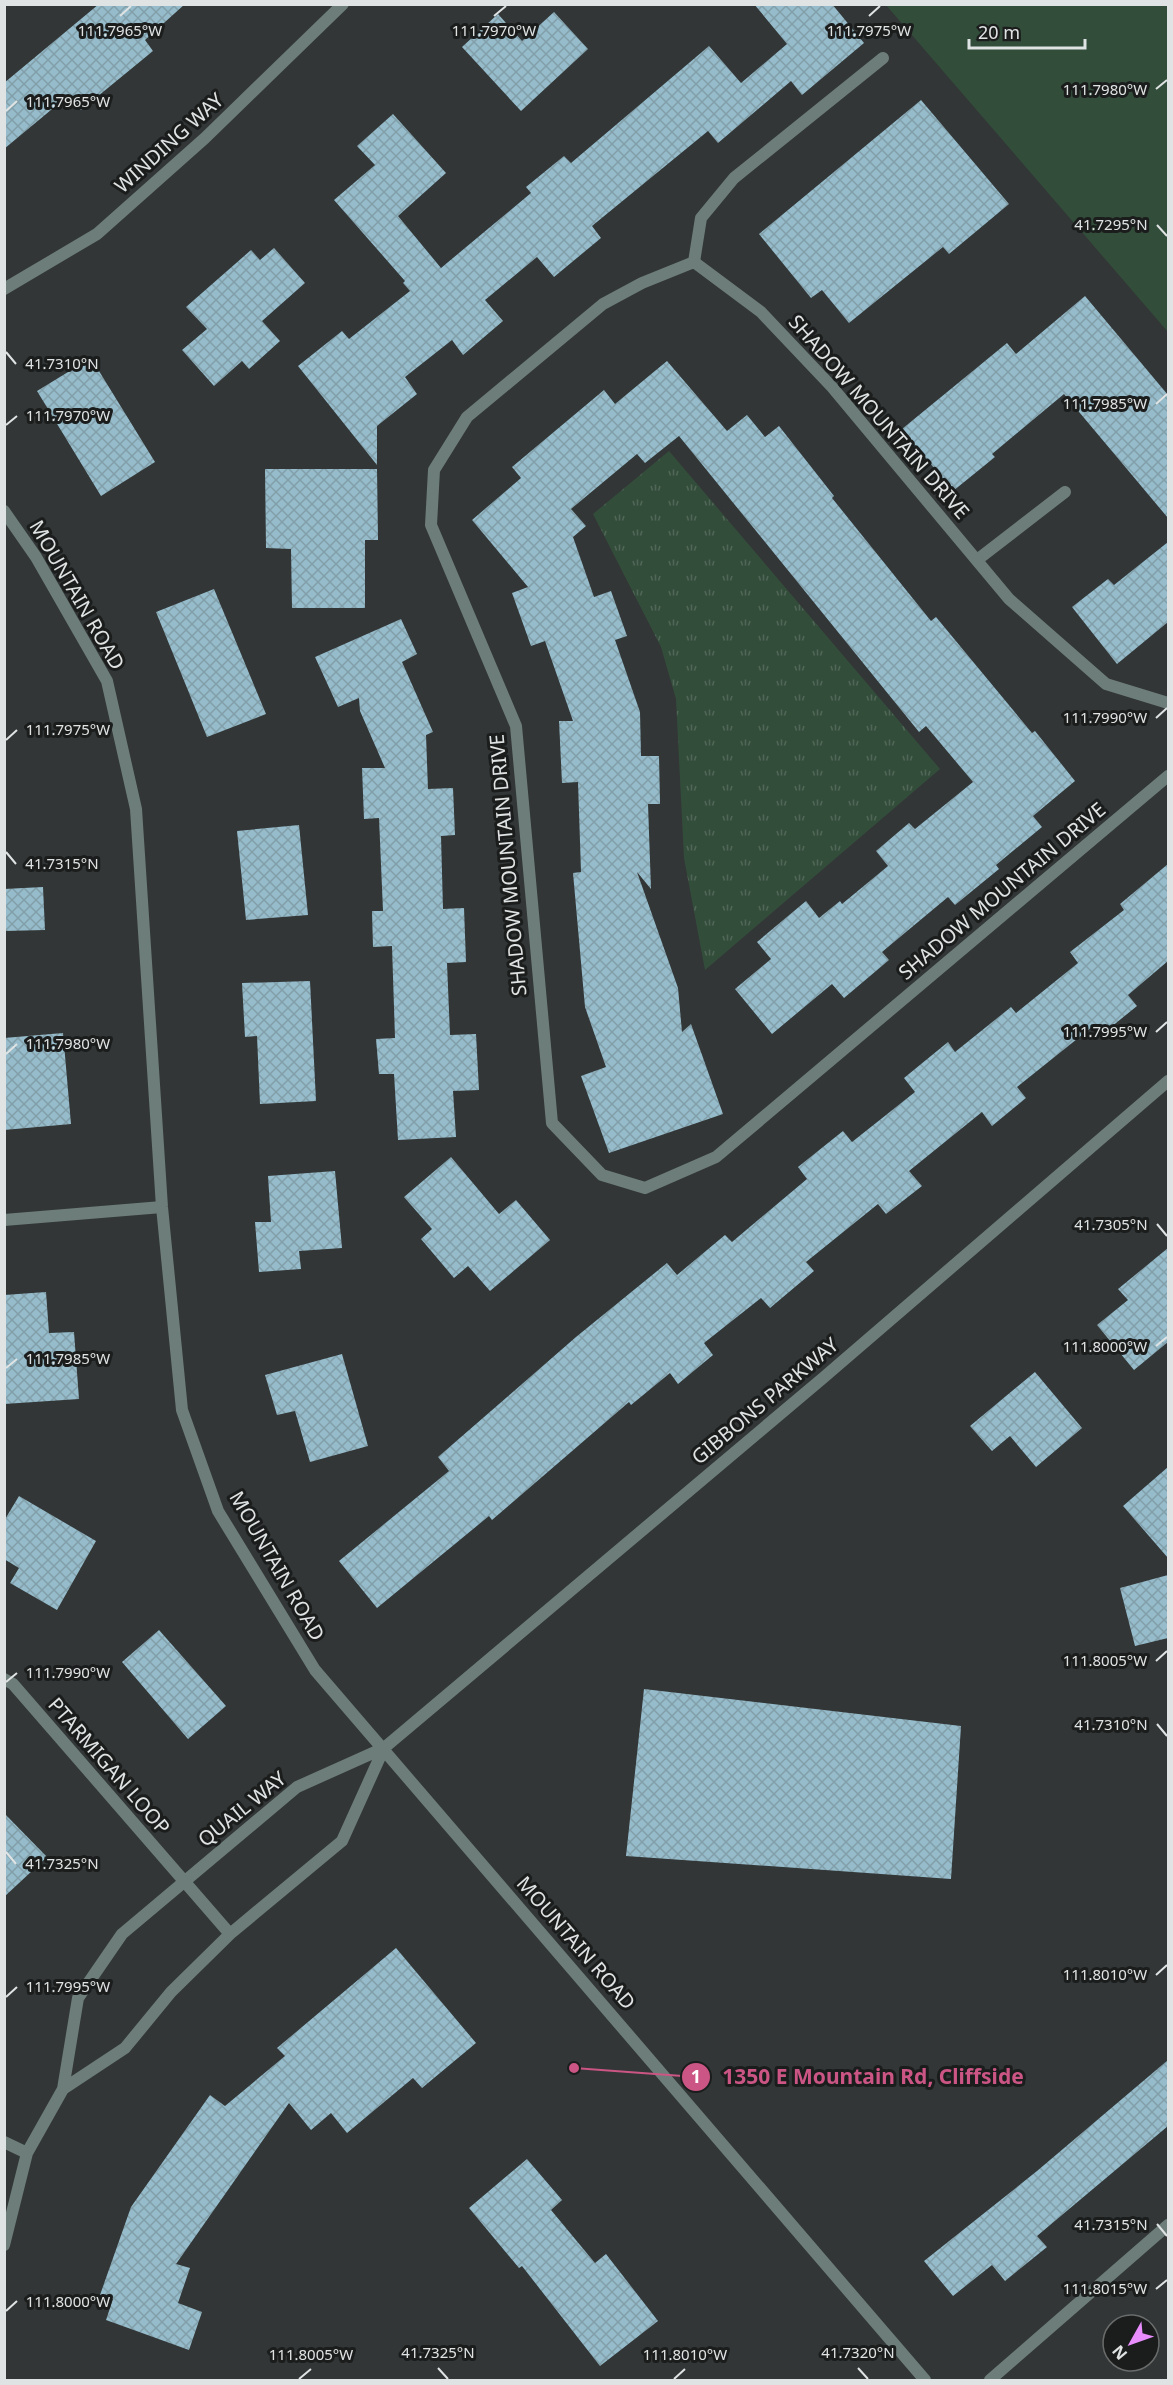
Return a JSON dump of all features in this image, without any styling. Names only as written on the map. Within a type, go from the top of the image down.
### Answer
[{"type":"street","name":"WINDING WAY","points":[[4,290],[97,234],[205,138],[343,4]]},
{"type":"street","points":[[694,262],[701,218],[734,178],[883,58]]},
{"type":"street","name":"SHADOW MOUNTAIN DRIVE","points":[[1168,703],[1106,684],[1009,599],[832,387],[795,347],[761,312],[694,262],[642,283],[603,304],[467,417],[434,470],[431,525],[516,726],[552,1123],[602,1176],[645,1188],[716,1157],[1168,776]]},
{"type":"street","points":[[977,560],[1065,492]]},
{"type":"street","name":"MOUNTAIN ROAD","points":[[4,511],[36,557],[107,681],[136,809],[162,1208],[182,1410],[218,1511],[315,1670],[925,2380]]},
{"type":"street","name":"GIBBONS PARKWAY","points":[[384,1748],[823,1378],[1168,1081]]},
{"type":"street","points":[[4,1220],[162,1208]]},
{"type":"street","name":"PTARMIGAN LOOP","points":[[4,1679],[13,1684],[230,1934]]},
{"type":"street","name":"QUAIL WAY","points":[[4,2245],[27,2153],[63,2089],[78,1998],[122,1934],[297,1787],[384,1748]]},
{"type":"street","name":"QUAIL WAY","points":[[63,2089],[125,2048],[171,1992],[230,1934],[342,1841],[384,1748]]},
{"type":"street","points":[[4,2142],[27,2153]]},
{"type":"street","points":[[990,2380],[1168,2225]]},
{"type":"green space","points":[[886,5],[1168,5],[1168,332]]},
{"type":"green space","points":[[669,451],[940,769],[705,970],[684,858],[676,699],[661,647],[593,514]]},
{"type":"building","points":[[99,4],[185,4],[145,40],[153,51],[81,110],[69,95],[4,149],[4,83]]},
{"type":"building","points":[[754,4],[832,4],[864,43],[802,95],[791,81],[718,143],[708,131],[592,226],[601,238],[554,277],[537,257],[485,300],[503,321],[463,355],[452,340],[405,377],[417,394],[377,426],[377,465],[298,366],[342,331],[349,339],[410,291],[403,283],[405,281],[334,200],[375,165],[357,146],[393,114],[446,173],[398,216],[441,268],[531,193],[526,187],[564,156],[571,163],[709,46],[741,83],[787,44]]},
{"type":"building","points":[[554,12],[588,49],[521,111],[462,47],[498,14],[522,41]]},
{"type":"building","points":[[921,100],[1009,204],[949,254],[943,247],[849,323],[822,290],[811,298],[759,234]]},
{"type":"building","points":[[274,248],[305,283],[262,321],[280,341],[249,369],[242,361],[214,386],[182,350],[207,329],[186,307],[251,250],[260,260]]},
{"type":"building","points":[[1085,296],[1168,395],[1168,518],[1064,394],[992,454],[995,457],[953,491],[902,429],[1007,343],[1016,354]]},
{"type":"building","points":[[91,358],[155,462],[101,496],[37,391]]},
{"type":"building","points":[[667,361],[727,431],[747,415],[765,437],[779,426],[834,496],[832,498],[931,621],[936,617],[1032,733],[1035,731],[1075,781],[1033,816],[1042,827],[996,865],[999,869],[955,905],[948,897],[882,952],[889,960],[844,998],[832,984],[772,1034],[735,989],[771,959],[757,942],[806,901],[819,918],[840,901],[842,904],[888,866],[876,851],[909,823],[915,829],[973,782],[926,726],[919,732],[679,436],[645,463],[637,454],[571,509],[586,526],[573,537],[594,597],[611,591],[627,636],[615,640],[640,712],[641,756],[659,756],[660,804],[648,804],[651,889],[637,872],[678,988],[682,1032],[691,1024],[723,1114],[609,1153],[581,1076],[606,1067],[585,1007],[573,873],[581,872],[578,782],[562,783],[559,721],[573,721],[545,641],[531,646],[512,593],[528,587],[472,520],[521,478],[512,467],[604,390],[615,404]]},
{"type":"building","points":[[265,469],[377,469],[378,540],[365,540],[365,608],[292,608],[291,549],[266,548]]},
{"type":"building","points":[[1168,542],[1168,622],[1117,664],[1072,607],[1108,579],[1114,585]]},
{"type":"building","points":[[214,589],[266,714],[207,737],[156,612]]},
{"type":"building","points":[[401,619],[417,654],[402,662],[433,732],[426,735],[428,789],[453,788],[455,835],[441,836],[443,909],[464,908],[466,962],[447,963],[450,1035],[476,1034],[479,1090],[453,1091],[456,1137],[398,1140],[394,1074],[379,1074],[376,1039],[395,1038],[392,946],[373,947],[372,911],[383,911],[379,818],[364,819],[362,768],[385,768],[360,711],[359,698],[338,707],[315,657]]},
{"type":"building","points":[[299,825],[308,915],[246,920],[237,831]]},
{"type":"building","points":[[1168,864],[1168,961],[1128,995],[1137,1006],[1100,1036],[1092,1027],[1017,1087],[1026,1098],[992,1126],[982,1112],[909,1171],[922,1186],[886,1214],[878,1204],[806,1262],[814,1271],[770,1308],[761,1298],[704,1343],[713,1355],[678,1384],[670,1373],[631,1405],[629,1402],[492,1520],[489,1516],[377,1608],[339,1561],[449,1471],[438,1457],[576,1337],[667,1263],[677,1275],[725,1235],[732,1242],[807,1179],[798,1167],[843,1131],[852,1142],[915,1092],[904,1078],[948,1042],[955,1052],[1011,1007],[1016,1013],[1078,963],[1070,952],[1124,910],[1120,904]]},
{"type":"building","points":[[43,887],[45,930],[4,931],[4,889]]},
{"type":"building","points":[[310,981],[316,1101],[260,1104],[257,1036],[245,1037],[242,983]]},
{"type":"building","points":[[63,1033],[71,1124],[4,1130],[4,1038]]},
{"type":"building","points":[[451,1157],[499,1214],[516,1200],[550,1240],[490,1291],[468,1266],[454,1278],[421,1239],[432,1229],[404,1197]]},
{"type":"building","points":[[335,1171],[342,1248],[299,1251],[301,1269],[259,1272],[255,1222],[271,1222],[268,1176]]},
{"type":"building","points":[[1168,1248],[1168,1342],[1134,1370],[1097,1325],[1128,1300],[1118,1289]]},
{"type":"building","points":[[46,1292],[49,1333],[74,1332],[79,1399],[4,1404],[4,1295]]},
{"type":"building","points":[[342,1354],[368,1446],[310,1462],[295,1411],[277,1415],[265,1375]]},
{"type":"building","points":[[1035,1372],[1082,1428],[1036,1467],[1010,1436],[992,1451],[970,1426]]},
{"type":"building","points":[[1168,1467],[1168,1558],[1123,1506]]},
{"type":"building","points":[[19,1496],[96,1541],[57,1610],[10,1583],[19,1568],[4,1559],[4,1521]]},
{"type":"building","points":[[1168,1575],[1168,1638],[1135,1646],[1120,1588]]},
{"type":"building","points":[[159,1630],[226,1706],[188,1739],[122,1662]]},
{"type":"building","points":[[644,1689],[961,1726],[951,1879],[626,1856]]},
{"type":"building","points":[[4,1813],[47,1857],[4,1897]]},
{"type":"building","points":[[396,1948],[476,2043],[422,2088],[413,2078],[347,2133],[331,2113],[311,2130],[289,2103],[176,2264],[190,2268],[178,2303],[202,2312],[189,2350],[106,2320],[113,2299],[100,2295],[131,2207],[210,2095],[225,2106],[285,2056],[277,2048]]},
{"type":"building","points":[[1168,2060],[1168,2126],[1037,2236],[1047,2247],[1005,2281],[992,2265],[953,2296],[924,2261],[1037,2171]]},
{"type":"building","points":[[527,2159],[562,2200],[551,2210],[595,2263],[606,2254],[658,2321],[600,2366],[522,2266],[519,2268],[469,2208]]},
{"type":"place","name":"1350 E Mountain Rd, Cliffside","points":[[574,2068]]}]
